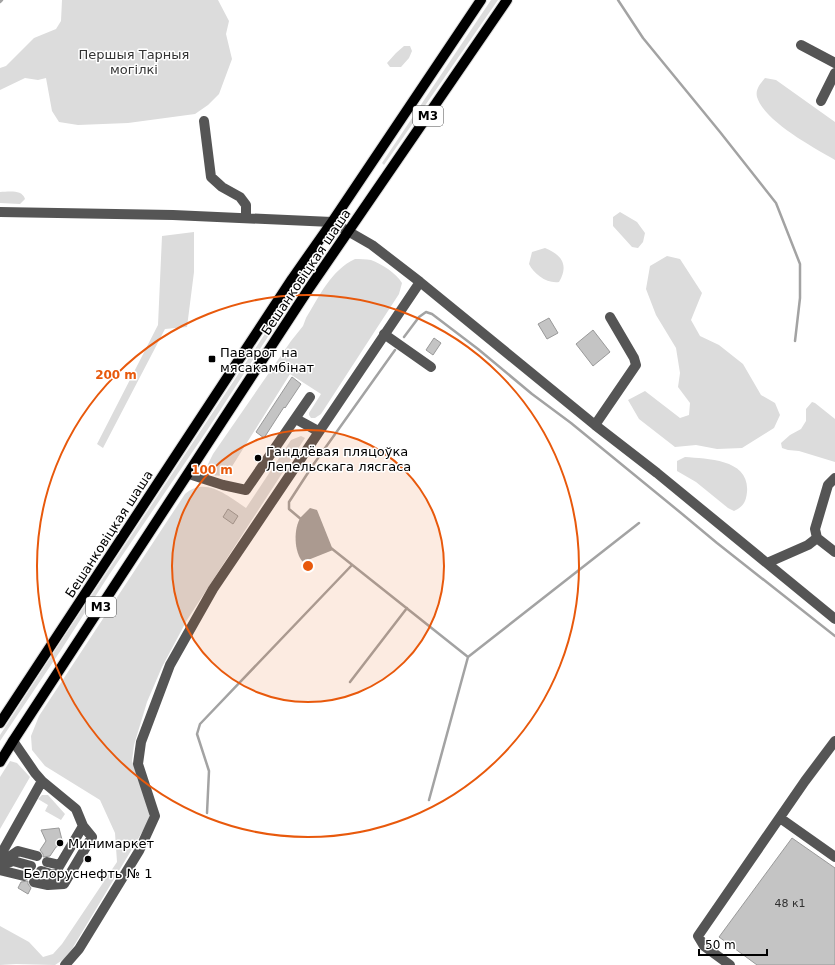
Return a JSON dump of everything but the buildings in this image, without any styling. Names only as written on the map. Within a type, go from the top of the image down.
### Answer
[{"type":"main road","name":"Бешанковіцкая шаша","points":[[0,723],[292,279],[481,0]]},
{"type":"main road","name":"Бешанковіцкая шаша","points":[[0,762],[189,474],[266,353],[507,0]]},
{"type":"street","points":[[801,45],[835,63]]},
{"type":"street","points":[[821,101],[835,73]]},
{"type":"street","points":[[204,121],[211,177],[222,187],[240,197],[246,205],[246,218]]},
{"type":"street","points":[[0,212],[173,215],[332,222],[372,245],[420,282],[835,619]]},
{"type":"street","points":[[65,965],[79,949],[139,851],[155,816],[138,764],[141,742],[170,665],[213,589],[318,431],[420,282]]},
{"type":"street","points":[[595,425],[636,365],[634,358],[610,317]]},
{"type":"street","points":[[384,334],[431,367]]},
{"type":"street","points":[[189,474],[223,485],[246,490],[310,397]]},
{"type":"street","points":[[296,419],[318,431]]},
{"type":"street","points":[[835,478],[828,485],[815,529],[817,538],[835,552]]},
{"type":"street","points":[[767,563],[808,545],[817,538]]},
{"type":"street","points":[[13,741],[42,781],[76,809],[83,826],[92,837],[64,884],[48,886],[34,882]]},
{"type":"street","points":[[730,965],[717,961],[704,946],[698,936],[805,781],[835,741]]},
{"type":"street","points":[[0,856],[42,781]]},
{"type":"street","points":[[780,818],[835,857]]},
{"type":"street","points":[[48,886],[83,826]]},
{"type":"street","points":[[0,864],[18,851],[37,856]]},
{"type":"street","points":[[0,864],[13,861],[31,866]]},
{"type":"street","points":[[47,862],[60,864]]},
{"type":"street","points":[[0,870],[24,876]]},
{"type":"street","points":[[41,872],[54,875]]},
{"type":"green space","name":"Першыя Тарныя могілкі","points":[[62,0],[218,0],[229,21],[226,34],[232,59],[219,94],[208,105],[195,114],[128,123],[78,125],[59,122],[52,111],[46,78],[38,80],[25,78],[0,90],[0,68],[6,66],[34,38],[56,29],[61,21]]},
{"type":"green space","points":[[491,0],[498,0],[384,165],[382,163]]},
{"type":"green space","points":[[404,46],[410,46],[412,51],[409,58],[401,67],[390,67],[387,63]]},
{"type":"green space","points":[[765,78],[776,80],[835,122],[835,160],[791,133],[769,115],[757,97],[759,86]]},
{"type":"green space","points":[[0,192],[18,192],[25,199],[20,204],[0,203]]},
{"type":"green space","points":[[620,212],[637,222],[645,233],[643,242],[638,248],[632,247],[613,226],[613,217]]},
{"type":"green space","points":[[194,232],[194,272],[187,327],[165,329],[103,448],[97,444],[158,325],[162,236]]},
{"type":"green space","points":[[545,248],[560,257],[562,261],[563,270],[559,282],[541,278],[529,264],[532,252]]},
{"type":"green space","points":[[667,256],[680,259],[702,293],[691,320],[700,336],[719,345],[743,364],[761,395],[775,403],[780,415],[774,428],[742,448],[717,449],[696,445],[675,447],[639,419],[628,400],[645,391],[680,418],[689,415],[690,403],[678,387],[680,373],[676,348],[656,315],[646,289],[650,266]]},
{"type":"green space","points":[[355,259],[371,260],[380,264],[392,272],[402,283],[399,294],[321,414],[315,418],[311,418],[309,415],[321,394],[290,374],[226,476],[212,475],[206,468],[213,454],[303,326],[306,318],[326,285],[339,270]]},
{"type":"green space","points":[[292,293],[295,295],[208,429],[109,575],[0,741],[0,735],[58,646]]},
{"type":"green space","points":[[812,402],[835,419],[835,462],[799,451],[782,448],[781,443],[790,435],[801,429],[806,421],[806,409]]},
{"type":"green space","points":[[301,436],[305,438],[187,620],[162,667],[147,702],[134,745],[132,761],[151,810],[147,824],[72,949],[64,959],[55,965],[0,965],[0,926],[29,942],[43,957],[53,954],[62,944],[117,862],[115,833],[100,800],[45,766],[32,750],[31,736],[39,716],[185,494],[193,489],[208,487],[224,494],[246,508],[291,440]]},
{"type":"green space","points":[[685,457],[716,460],[735,467],[742,473],[746,481],[747,492],[746,499],[742,506],[734,511],[728,508],[696,482],[677,471],[677,461]]},
{"type":"green space","points":[[10,761],[17,763],[30,777],[0,829],[0,777]]},
{"type":"green space","points":[[42,795],[48,795],[65,814],[61,820],[45,811],[48,805],[38,799]]},
{"type":"shaded area","points":[[310,508],[317,510],[333,550],[303,562],[296,547],[296,534],[298,522]]},
{"type":"waterway","points":[[618,0],[643,38],[776,203],[800,264],[800,298],[795,341]]},
{"type":"waterway","points":[[404,337],[419,317],[426,312],[432,314],[478,349],[532,394],[571,423],[717,543],[835,636]]},
{"type":"waterway","points":[[302,520],[289,509],[289,502],[313,465],[395,350]]},
{"type":"waterway","points":[[468,657],[639,523]]},
{"type":"waterway","points":[[331,548],[468,657],[429,800]]},
{"type":"waterway","points":[[207,813],[209,771],[197,734],[200,724],[352,565]]},
{"type":"waterway","points":[[350,682],[407,608]]},
{"type":"place","name":"Паварот на мясакамбінат","points":[[212,359]]},
{"type":"place","name":"Гандлёвая пляцоўка Лепельскага лясгаса","points":[[258,458]]},
{"type":"place","name":"Минимаркет","points":[[60,843]]},
{"type":"place","name":"Белоруснефть № 1","points":[[88,859]]}]
